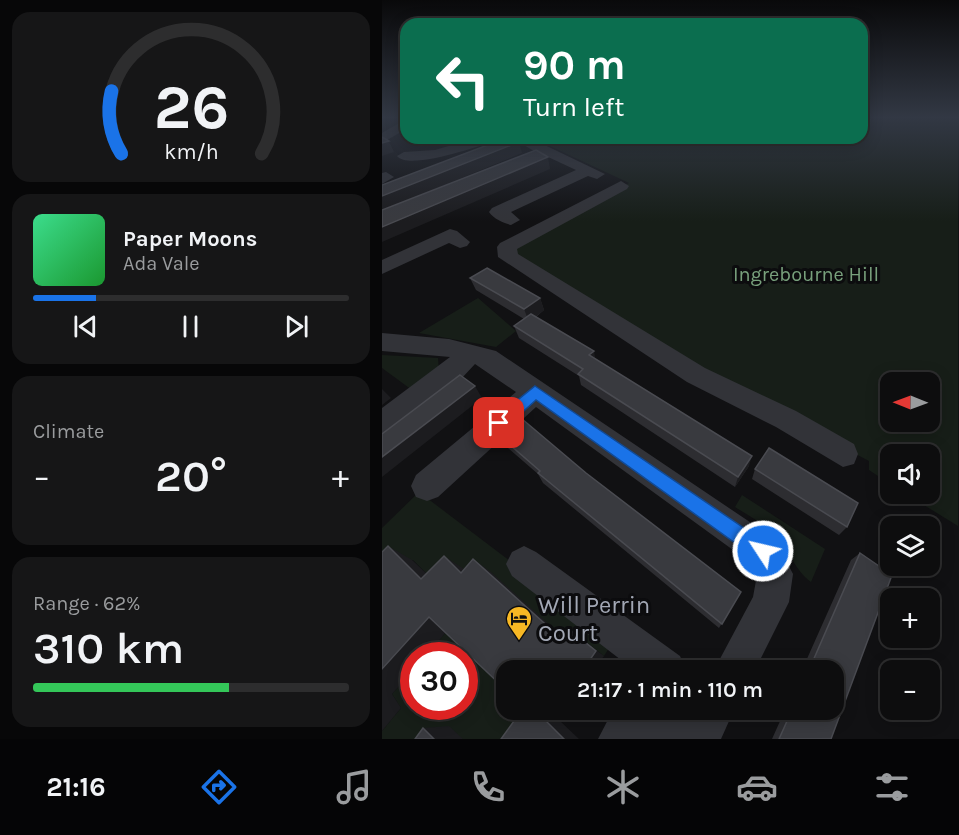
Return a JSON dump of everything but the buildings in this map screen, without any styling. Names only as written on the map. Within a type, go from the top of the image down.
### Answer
[{"type":"street","points":[[404,156],[441,152]]},
{"type":"street","points":[[498,171],[542,152]]},
{"type":"street","points":[[549,152],[621,186],[507,248],[508,257],[697,375],[786,419],[843,453]]},
{"type":"street","points":[[511,220],[498,212],[588,170]]},
{"type":"street","points":[[382,268],[450,236],[460,242]]},
{"type":"street","points":[[382,342],[443,346],[487,358],[763,551],[775,574],[770,602],[739,660]]},
{"type":"street","points":[[382,424],[452,372],[471,352]]},
{"type":"street","points":[[427,486],[535,392]]},
{"type":"street","points":[[524,564],[653,660]]},
{"type":"street","points":[[620,739],[632,720]]},
{"type":"street","points":[[649,720],[669,739]]},
{"type":"street","points":[[697,739],[707,720]]},
{"type":"green space","name":"Ingrebourne Hill","points":[[564,152],[958,152],[958,526],[922,504],[940,504],[940,444],[880,444],[880,477],[869,470],[869,461],[739,393],[511,256],[513,246],[629,183]]},
{"type":"green space","points":[[478,298],[516,331],[496,347],[419,333]]},
{"type":"green space","points":[[382,355],[438,358],[439,371],[412,390],[382,368]]},
{"type":"green space","points":[[419,492],[614,640],[604,656],[580,637],[574,647],[429,576],[413,560],[382,560],[382,528]]},
{"type":"green space","points":[[742,495],[825,549],[811,582],[800,571],[774,533],[735,507]]},
{"type":"green space","points":[[452,625],[470,642],[437,642]]},
{"type":"green space","points":[[478,650],[496,667],[496,720],[530,720],[516,739],[382,739],[382,731],[400,709],[400,720],[478,720]]},
{"type":"green space","points":[[400,685],[400,706],[392,694]]},
{"type":"place","name":"Will Perrin Court","points":[[519,642]]},
{"type":"route","points":[[499,423],[535,392],[763,551]]}]
